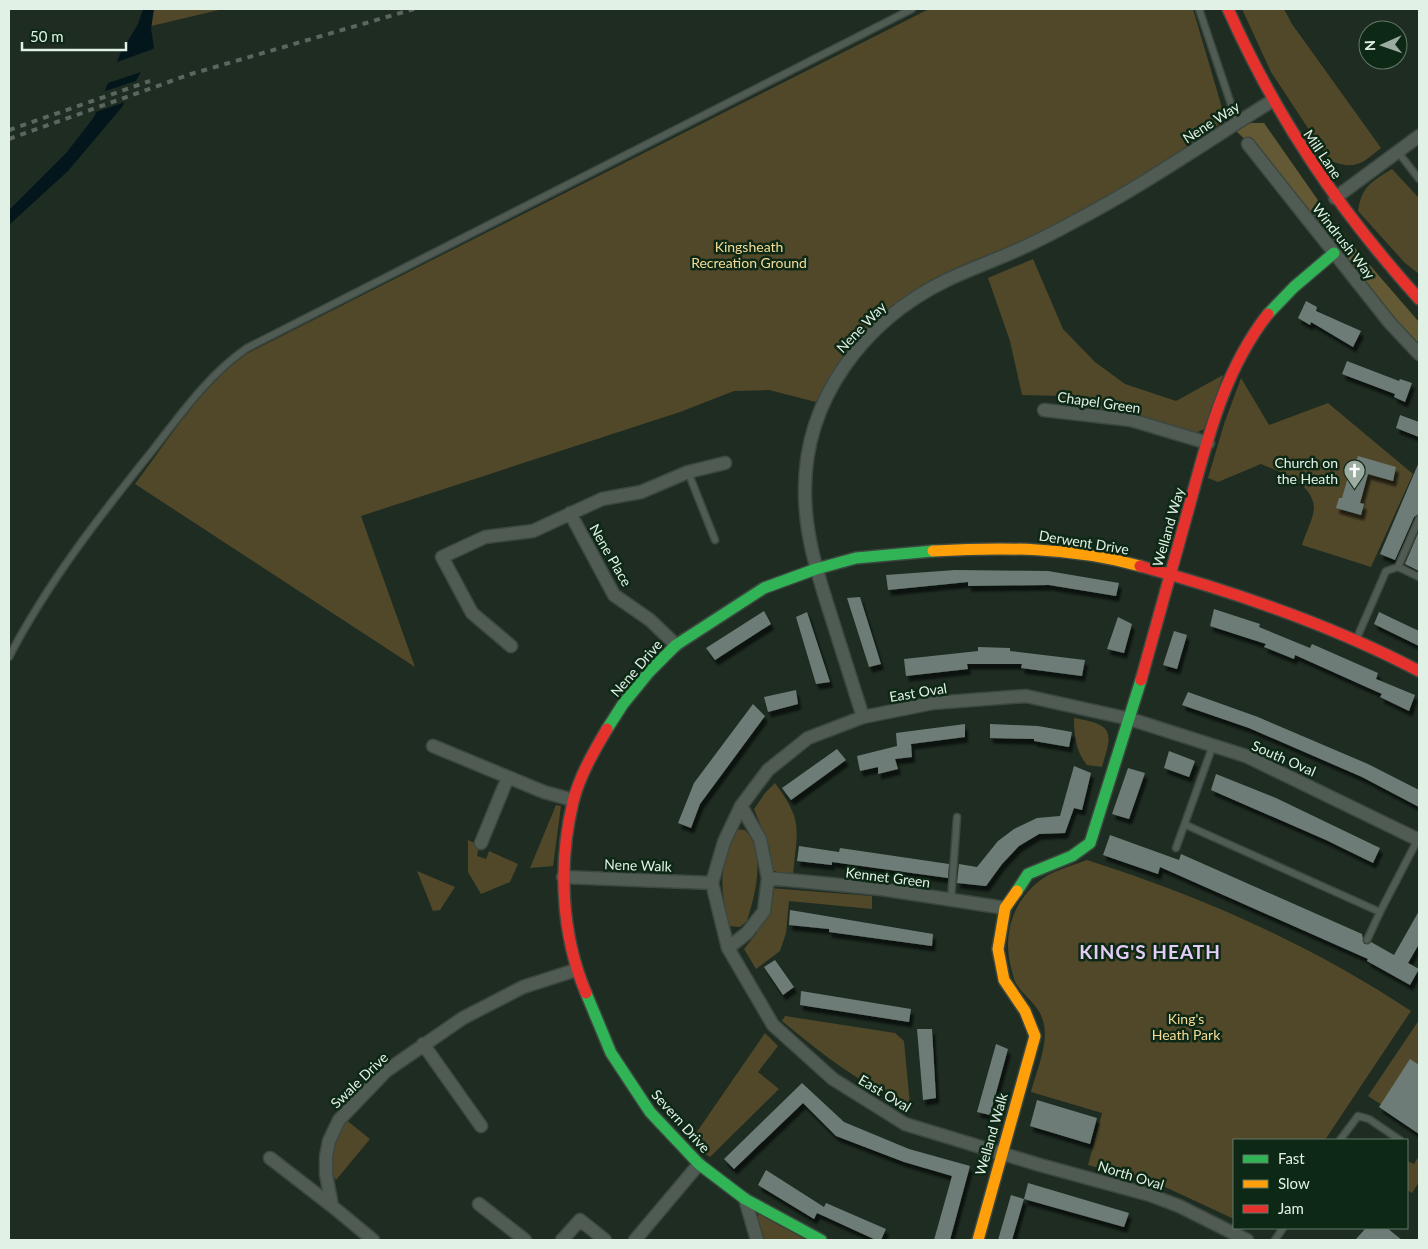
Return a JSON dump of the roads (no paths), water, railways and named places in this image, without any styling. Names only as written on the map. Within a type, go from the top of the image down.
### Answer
[{"type":"street","name":"Mill Lane","points":[[1228,9],[1272,101],[1300,149],[1361,233],[1419,299]]},
{"type":"street","name":"Nene Way","points":[[863,717],[816,569],[806,516],[806,460],[816,421],[823,403],[855,351],[885,320],[909,302],[943,282],[1033,242],[1090,213],[1141,184],[1272,101]]},
{"type":"street","points":[[1335,198],[1419,136]]},
{"type":"street","name":"Windrush Way","points":[[1248,144],[1390,323],[1419,354]]},
{"type":"street","name":"Welland Way","points":[[1005,908],[1028,874],[1072,856],[1090,844],[1130,719],[1170,574],[1228,381],[1259,327],[1288,292],[1334,253]]},
{"type":"street","name":"Chapel Green","points":[[1044,410],[1131,420],[1208,443]]},
{"type":"street","name":"Nene Place","points":[[510,646],[472,613],[442,558],[485,537],[532,531],[602,499],[641,492],[688,472],[724,463]]},
{"type":"street","name":"Nene Place","points":[[570,513],[614,595],[650,620],[676,645]]},
{"type":"street","name":"Derwent Drive","points":[[816,569],[856,558],[895,553],[995,547],[1050,550],[1111,558],[1170,574],[1279,610],[1419,671]]},
{"type":"street","name":"Nene Drive","points":[[576,970],[567,920],[564,877],[566,841],[573,800],[596,747],[623,704],[649,672],[676,645],[764,588],[816,569]]},
{"type":"street","name":"East Oval","points":[[1000,1153],[905,1124],[833,1079],[773,1025],[728,948],[712,883],[724,842],[741,806],[768,770],[808,738],[863,717],[932,703],[1026,696],[1130,719]]},
{"type":"street","name":"South Oval","points":[[1130,719],[1255,760],[1419,839]]},
{"type":"street","points":[[433,746],[544,792],[573,800]]},
{"type":"street","points":[[481,843],[508,777]]},
{"type":"street","points":[[728,948],[747,933],[764,911],[768,878],[760,839],[741,806]]},
{"type":"street","name":"Nene Walk","points":[[564,877],[712,883]]},
{"type":"street","name":"Kennet Green","points":[[768,878],[882,890],[1005,908]]},
{"type":"street","name":"Welland Walk","points":[[978,1240],[1000,1153],[1035,1036],[1025,1011],[1004,980],[998,949],[1005,908]]},
{"type":"street","name":"Swale Drive","points":[[332,1206],[326,1174],[326,1157],[329,1141],[339,1120],[386,1071],[463,1018],[523,987],[576,970]]},
{"type":"street","name":"Severn Drive","points":[[576,970],[611,1053],[650,1112],[700,1164],[745,1199],[821,1240]]},
{"type":"street","points":[[423,1044],[481,1126]]},
{"type":"street","name":"North Oval","points":[[1000,1153],[1150,1194],[1179,1206],[1247,1240]]},
{"type":"street","points":[[270,1158],[373,1240]]},
{"type":"street","points":[[635,1240],[700,1164]]},
{"type":"street","points":[[745,1199],[757,1240]]},
{"type":"street","points":[[479,1204],[525,1240]]},
{"type":"street","points":[[562,1240],[580,1220],[605,1240]]},
{"type":"lane","points":[[9,657],[44,594],[74,550],[188,406],[209,381],[235,356],[399,269],[912,9]]},
{"type":"lane","points":[[1199,9],[1237,122]]},
{"type":"lane","points":[[1398,152],[1419,180]]},
{"type":"lane","points":[[688,472],[716,540]]},
{"type":"lane","points":[[1398,568],[1419,519]]},
{"type":"lane","points":[[1356,642],[1386,571],[1398,568],[1419,577]]},
{"type":"lane","points":[[1176,848],[1186,825],[1213,746]]},
{"type":"lane","points":[[951,900],[957,818]]},
{"type":"lane","points":[[1186,825],[1380,912]]},
{"type":"lane","points":[[1367,940],[1419,839]]},
{"type":"lane","points":[[1341,1139],[1358,1116],[1368,1119],[1398,1139]]},
{"type":"lane","points":[[1275,1240],[1282,1229]]},
{"type":"railway","points":[[9,139],[191,74],[414,9]]},
{"type":"railway","points":[[9,130],[150,81]]},
{"type":"place","name":"Church on the Heath","points":[[1354,489]]},
{"type":"district","name":"KING'S HEATH","points":[[1150,951]]},
{"type":"park label","name":"Kingsheath Recreation Ground","points":[[749,254]]},
{"type":"park label","name":"King's Heath Park","points":[[1186,1026]]}]
